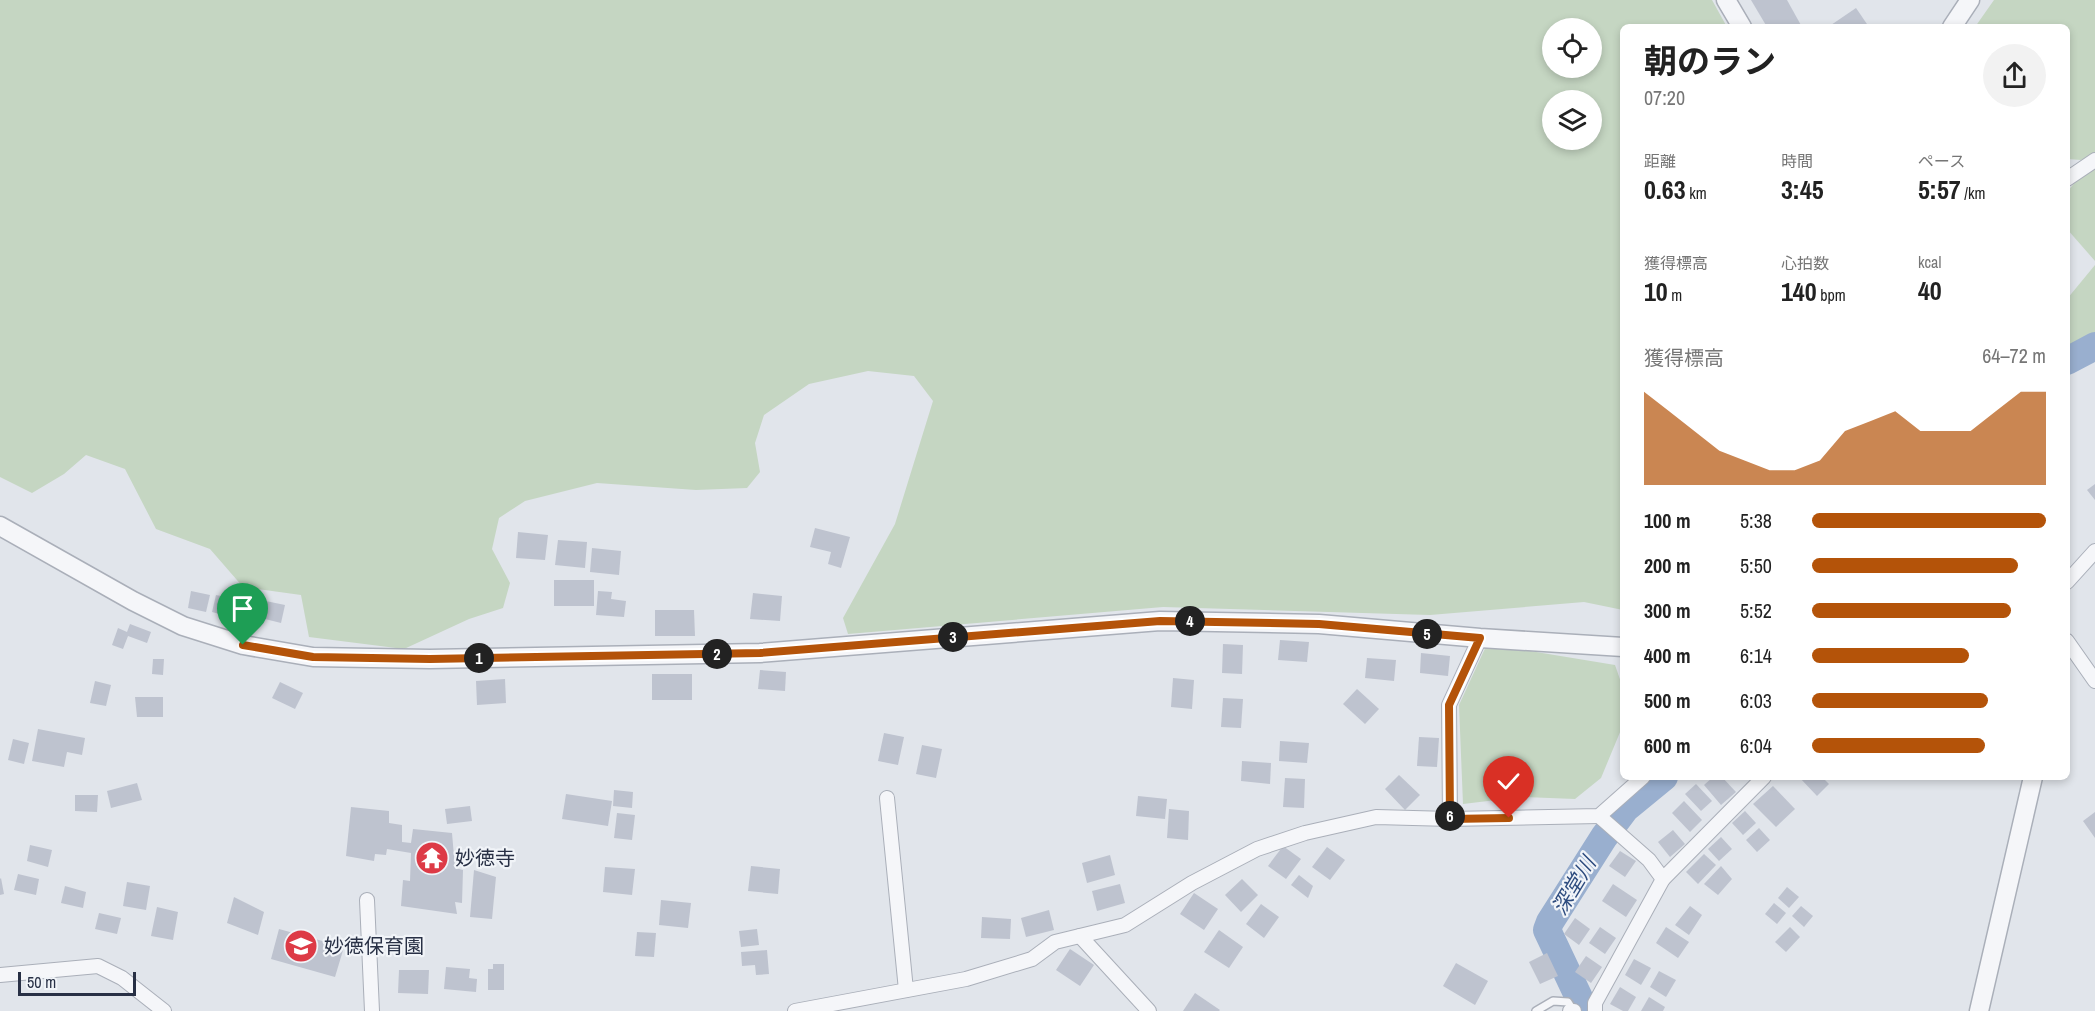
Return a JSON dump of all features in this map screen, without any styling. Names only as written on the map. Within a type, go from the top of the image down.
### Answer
[{"type":"street","points":[[1726,0],[1740,24]]},
{"type":"street","points":[[1954,24],[1970,0]]},
{"type":"street","points":[[2070,177],[2095,160]]},
{"type":"street","points":[[0,526],[133,601],[183,626],[243,645],[313,657],[430,659],[760,653],[1160,621],[1319,624],[1620,647]]},
{"type":"street","points":[[2070,579],[2095,551]]},
{"type":"street","points":[[1450,819],[1449,705],[1480,638]]},
{"type":"street","points":[[2070,645],[2095,681]]},
{"type":"street","points":[[795,1011],[966,979],[1032,959],[1055,942],[1125,925],[1192,883],[1257,849],[1305,833],[1376,817],[1450,819],[1599,816],[1639,780]]},
{"type":"street","points":[[1595,1011],[1595,1003],[1663,879],[1761,780]]},
{"type":"street","points":[[1979,1011],[2032,780]]},
{"type":"street","points":[[887,798],[906,990]]},
{"type":"street","points":[[1599,816],[1649,860],[1663,879]]},
{"type":"street","points":[[367,900],[372,1011]]},
{"type":"street","points":[[1080,936],[1149,1011]]},
{"type":"street","points":[[0,975],[98,966],[122,978],[164,1011]]},
{"type":"lane","points":[[1536,1011],[1553,1001],[1568,1002],[1572,1011]]},
{"type":"green space","points":[[0,0],[1712,0],[1725,24],[1620,24],[1620,609],[1584,602],[1430,615],[1163,607],[848,634],[843,618],[895,524],[933,401],[914,376],[868,371],[809,384],[764,415],[755,443],[760,472],[747,488],[696,490],[597,483],[525,501],[499,518],[492,549],[510,583],[503,608],[469,619],[404,649],[309,637],[301,595],[243,587],[210,549],[156,529],[125,469],[86,455],[64,474],[32,493],[0,477]]},
{"type":"green space","points":[[1994,0],[2095,0],[2095,154],[2081,160],[2070,159],[2070,24],[1977,24]]},
{"type":"green space","points":[[2095,161],[2095,261],[2070,232],[2070,188]]},
{"type":"green space","points":[[2095,265],[2095,340],[2070,359],[2070,295]]},
{"type":"green space","points":[[1487,644],[1615,665],[1620,679],[1620,732],[1601,778],[1575,799],[1521,797],[1463,804],[1459,705]]},
{"type":"building","points":[[1751,0],[1787,0],[1800,24],[1765,24]]},
{"type":"building","points":[[1856,8],[1867,24],[1832,24]]},
{"type":"building","points":[[2095,484],[2095,500],[2087,490]]},
{"type":"building","points":[[815,528],[850,537],[841,568],[828,564],[831,552],[810,547]]},
{"type":"building","points":[[518,532],[548,535],[545,560],[516,558]]},
{"type":"building","points":[[558,540],[587,542],[585,568],[555,565]]},
{"type":"building","points":[[592,548],[621,551],[619,575],[590,572]]},
{"type":"building","points":[[554,580],[594,580],[594,606],[554,606]]},
{"type":"building","points":[[191,591],[210,595],[206,612],[188,608]]},
{"type":"building","points":[[598,591],[612,592],[611,599],[626,601],[624,617],[596,615]]},
{"type":"building","points":[[753,593],[782,596],[780,621],[750,619]]},
{"type":"building","points":[[216,595],[235,599],[231,617],[212,612]]},
{"type":"building","points":[[237,600],[256,604],[252,621],[233,617]]},
{"type":"building","points":[[261,600],[285,605],[281,623],[257,617]]},
{"type":"building","points":[[655,610],[694,610],[695,636],[655,636]]},
{"type":"building","points":[[130,624],[151,632],[147,643],[128,636],[123,649],[112,645],[118,628],[127,632]]},
{"type":"building","points":[[1280,640],[1309,642],[1307,662],[1278,660]]},
{"type":"building","points":[[1223,644],[1243,645],[1242,674],[1222,673]]},
{"type":"building","points":[[1421,653],[1450,656],[1448,676],[1420,673]]},
{"type":"building","points":[[1367,658],[1396,660],[1394,681],[1365,678]]},
{"type":"building","points":[[153,659],[164,659],[163,675],[152,674]]},
{"type":"building","points":[[760,670],[786,672],[785,691],[758,689]]},
{"type":"building","points":[[652,674],[692,674],[692,700],[652,700]]},
{"type":"building","points":[[1173,678],[1194,680],[1192,709],[1171,707]]},
{"type":"building","points":[[505,679],[506,703],[477,705],[476,681]]},
{"type":"building","points":[[95,681],[111,685],[106,706],[90,703]]},
{"type":"building","points":[[280,682],[303,693],[295,709],[272,698]]},
{"type":"building","points":[[1357,689],[1379,709],[1365,724],[1343,704]]},
{"type":"building","points":[[135,697],[163,697],[163,717],[137,717]]},
{"type":"building","points":[[1223,698],[1243,699],[1241,728],[1221,727]]},
{"type":"building","points":[[38,729],[85,738],[82,755],[67,752],[64,767],[32,761]]},
{"type":"building","points":[[884,733],[904,737],[898,765],[878,761]]},
{"type":"building","points":[[1419,737],[1439,738],[1437,767],[1417,766]]},
{"type":"building","points":[[13,739],[29,743],[24,764],[8,760]]},
{"type":"building","points":[[1280,741],[1309,743],[1307,763],[1279,761]]},
{"type":"building","points":[[922,745],[942,749],[936,778],[916,774]]},
{"type":"building","points":[[1242,761],[1271,763],[1270,784],[1241,781]]},
{"type":"building","points":[[1399,775],[1420,795],[1405,810],[1385,789]]},
{"type":"building","points":[[1285,778],[1305,779],[1304,808],[1283,807]]},
{"type":"building","points":[[1710,780],[1725,780],[1736,792],[1721,805],[1704,785]]},
{"type":"building","points":[[1802,780],[1825,780],[1829,784],[1817,796]]},
{"type":"building","points":[[137,783],[142,800],[111,808],[107,791]]},
{"type":"building","points":[[1696,784],[1712,801],[1701,811],[1685,794]]},
{"type":"building","points":[[1773,786],[1795,809],[1776,827],[1753,804]]},
{"type":"building","points":[[614,790],[633,792],[632,808],[613,806]]},
{"type":"building","points":[[566,794],[612,801],[608,826],[562,819]]},
{"type":"building","points":[[75,795],[98,795],[97,812],[75,811]]},
{"type":"building","points":[[1138,796],[1167,799],[1165,819],[1136,816]]},
{"type":"building","points":[[1684,801],[1702,820],[1690,832],[1672,813]]},
{"type":"building","points":[[470,806],[472,821],[447,824],[445,809]]},
{"type":"building","name":"妙徳寺","points":[[351,807],[389,811],[389,823],[402,825],[402,842],[411,843],[413,829],[452,833],[455,868],[463,870],[462,903],[455,902],[457,914],[401,906],[403,880],[410,881],[411,853],[387,849],[386,855],[375,854],[374,861],[346,856]]},
{"type":"building","points":[[1169,809],[1189,811],[1188,840],[1167,838]]},
{"type":"building","points":[[1745,811],[1756,823],[1743,835],[1732,823]]},
{"type":"building","points":[[2095,812],[2095,838],[2083,821]]},
{"type":"building","points":[[617,813],[635,815],[632,840],[614,838]]},
{"type":"building","points":[[1759,828],[1770,840],[1757,852],[1746,840]]},
{"type":"building","points":[[1673,830],[1685,844],[1670,857],[1658,842]]},
{"type":"building","points":[[1721,837],[1732,849],[1719,861],[1708,849]]},
{"type":"building","points":[[30,845],[52,850],[48,867],[27,861]]},
{"type":"building","points":[[1283,846],[1301,859],[1286,879],[1268,866]]},
{"type":"building","points":[[1327,847],[1345,860],[1330,880],[1312,867]]},
{"type":"building","points":[[1620,851],[1636,861],[1625,877],[1609,866]]},
{"type":"building","points":[[1704,854],[1716,865],[1698,884],[1686,872]]},
{"type":"building","points":[[1110,855],[1115,875],[1087,883],[1082,863]]},
{"type":"building","points":[[751,866],[780,869],[778,894],[748,891]]},
{"type":"building","points":[[1721,866],[1732,879],[1718,895],[1704,884]]},
{"type":"building","points":[[605,867],[635,869],[632,895],[603,892]]},
{"type":"building","points":[[474,870],[496,877],[492,919],[470,917]]},
{"type":"building","points":[[18,874],[39,879],[36,895],[14,890]]},
{"type":"building","points":[[1299,875],[1313,886],[1308,898],[1291,885]]},
{"type":"building","points":[[0,879],[4,894],[0,895]]},
{"type":"building","points":[[1242,879],[1258,895],[1241,912],[1225,895]]},
{"type":"building","points":[[127,882],[150,886],[146,910],[123,906]]},
{"type":"building","points":[[1120,884],[1125,903],[1097,911],[1092,891]]},
{"type":"building","points":[[1613,884],[1637,900],[1626,917],[1602,901]]},
{"type":"building","points":[[65,886],[86,892],[83,908],[61,903]]},
{"type":"building","points":[[1787,887],[1799,897],[1789,908],[1778,898]]},
{"type":"building","points":[[1194,893],[1218,909],[1204,930],[1180,914]]},
{"type":"building","points":[[234,897],[264,912],[258,935],[227,923]]},
{"type":"building","points":[[661,900],[691,903],[688,928],[659,925]]},
{"type":"building","points":[[1774,903],[1786,913],[1777,924],[1765,914]]},
{"type":"building","points":[[1261,904],[1279,917],[1264,938],[1246,924]]},
{"type":"building","points":[[1690,906],[1702,915],[1689,935],[1675,925]]},
{"type":"building","points":[[1801,906],[1813,916],[1804,927],[1792,916]]},
{"type":"building","points":[[157,907],[178,912],[173,940],[151,936]]},
{"type":"building","points":[[1049,910],[1054,930],[1026,937],[1021,918]]},
{"type":"building","points":[[99,913],[121,918],[117,934],[95,929]]},
{"type":"building","points":[[982,917],[1011,919],[1010,939],[981,938]]},
{"type":"building","points":[[1575,918],[1590,929],[1579,945],[1564,934]]},
{"type":"building","points":[[1600,927],[1616,938],[1605,954],[1589,943]]},
{"type":"building","points":[[1666,927],[1689,942],[1678,958],[1656,943]]},
{"type":"building","points":[[1790,927],[1800,937],[1786,952],[1775,942]]},
{"type":"building","points":[[279,929],[344,947],[335,977],[271,959]]},
{"type":"building","points":[[757,929],[759,945],[741,947],[739,931]]},
{"type":"building","points":[[1219,930],[1243,947],[1229,968],[1204,952]]},
{"type":"building","points":[[637,932],[656,933],[654,957],[635,956]]},
{"type":"building","points":[[1070,949],[1094,965],[1080,986],[1056,970]]},
{"type":"building","points":[[767,950],[769,974],[756,975],[755,965],[742,966],[741,952]]},
{"type":"building","points":[[1547,953],[1558,976],[1540,984],[1529,962]]},
{"type":"building","points":[[1586,956],[1602,967],[1591,983],[1575,972]]},
{"type":"building","points":[[1634,959],[1651,968],[1641,985],[1625,975]]},
{"type":"building","points":[[1456,963],[1488,981],[1475,1005],[1443,986]]},
{"type":"building","points":[[493,964],[504,964],[504,990],[488,990],[488,969],[493,969]]},
{"type":"building","points":[[446,967],[470,969],[469,978],[477,979],[476,992],[444,989]]},
{"type":"building","points":[[399,970],[429,970],[428,994],[398,993]]},
{"type":"building","points":[[1659,971],[1676,980],[1666,997],[1650,987]]},
{"type":"building","points":[[1620,987],[1636,997],[1628,1011],[1623,1011],[1610,1004]]},
{"type":"building","points":[[1195,993],[1220,1010],[1183,1011]]},
{"type":"building","points":[[1649,997],[1665,1007],[1663,1011],[1641,1011]]},
{"type":"waterway","name":"深堂川","points":[[2070,359],[2095,346]]},
{"type":"waterway","name":"深堂川","points":[[1587,1011],[1547,930],[1604,837],[1625,809],[1660,780]]},
{"type":"place","name":"妙徳寺","points":[[432,858]]},
{"type":"place","name":"妙徳保育園","points":[[301,946]]},
{"type":"route","points":[[243,645],[313,657],[430,659],[760,653],[1160,621],[1319,624],[1480,638],[1449,705],[1450,819],[1509,818]]}]
